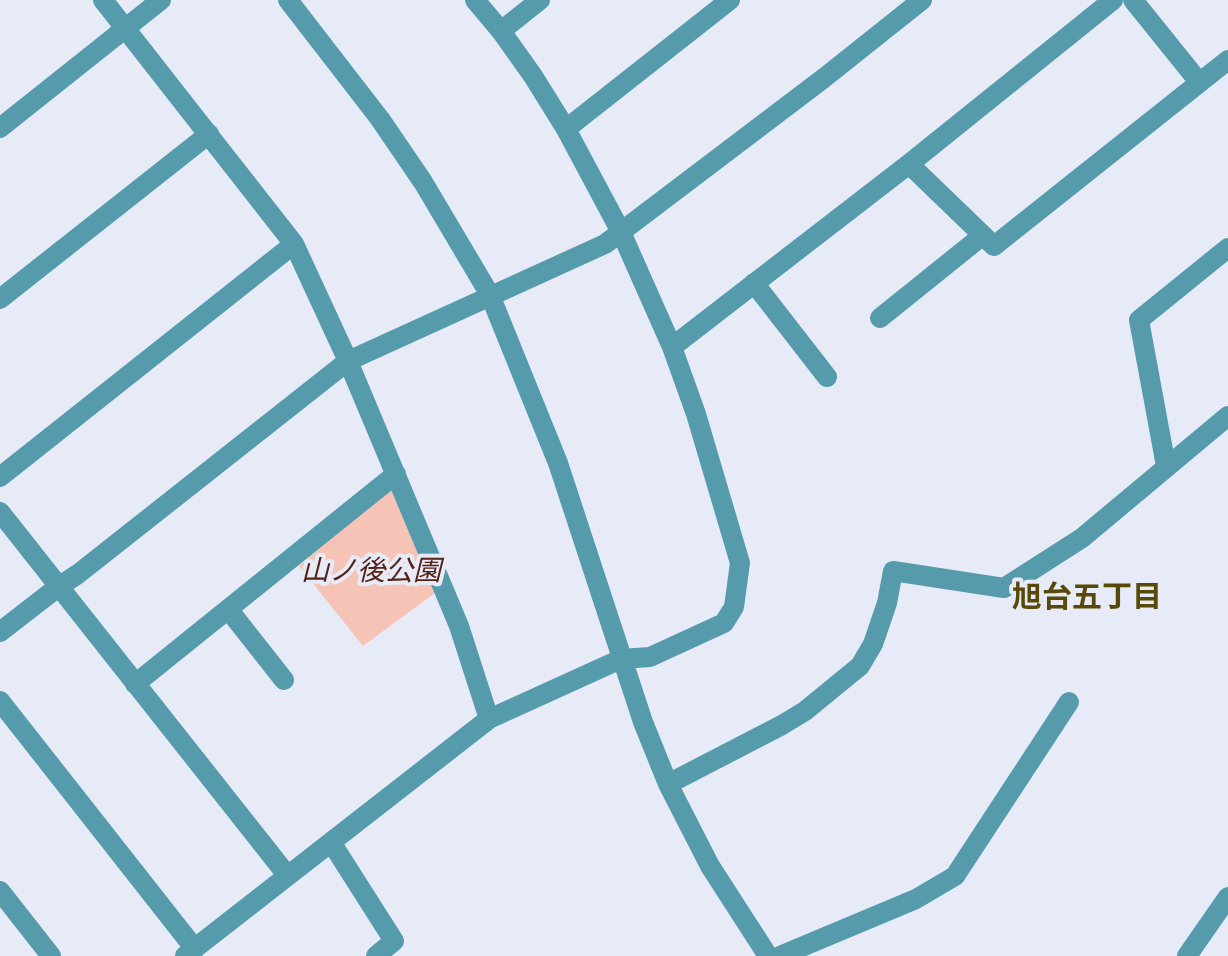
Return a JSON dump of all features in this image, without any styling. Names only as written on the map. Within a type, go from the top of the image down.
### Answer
[{"type":"street","points":[[103,0],[294,244],[348,361],[459,626],[489,719]]},
{"type":"street","points":[[0,128],[161,0]]},
{"type":"street","points":[[288,0],[380,119],[423,182],[490,295],[558,463],[621,659],[668,784],[710,866],[768,956]]},
{"type":"street","points":[[0,701],[190,952],[489,719],[621,659],[650,657],[724,623],[734,607],[740,563],[696,414],[672,347],[621,232],[566,129],[533,76],[475,0]]},
{"type":"street","points":[[501,31],[540,0]]},
{"type":"street","points":[[566,129],[730,0]]},
{"type":"street","points":[[0,632],[90,565],[348,361],[605,244],[922,0]]},
{"type":"street","points":[[672,347],[909,164],[1113,0]]},
{"type":"street","points":[[1133,0],[1199,82]]},
{"type":"street","points":[[909,164],[994,246],[1228,60]]},
{"type":"street","points":[[0,299],[209,134]]},
{"type":"street","points":[[880,318],[982,236]]},
{"type":"street","points":[[0,477],[294,244]]},
{"type":"street","points":[[1166,466],[1139,320],[1228,248]]},
{"type":"street","points":[[754,283],[827,377]]},
{"type":"street","points":[[668,784],[805,711],[860,666],[873,644],[887,603],[893,571],[1004,588],[1082,538],[1228,416]]},
{"type":"street","points":[[135,684],[396,474]]},
{"type":"street","points":[[0,512],[287,875]]},
{"type":"street","points":[[228,609],[284,680]]},
{"type":"street","points":[[780,956],[916,899],[955,876],[1069,702]]},
{"type":"street","points":[[331,842],[394,941],[376,956]]},
{"type":"street","points":[[0,891],[51,956]]},
{"type":"street","points":[[1187,956],[1228,897]]},
{"type":"green space","name":"山ノ後公園","points":[[391,487],[435,593],[363,646],[299,566]]},
{"type":"district","name":"旭台五丁目","points":[[1087,599]]}]
